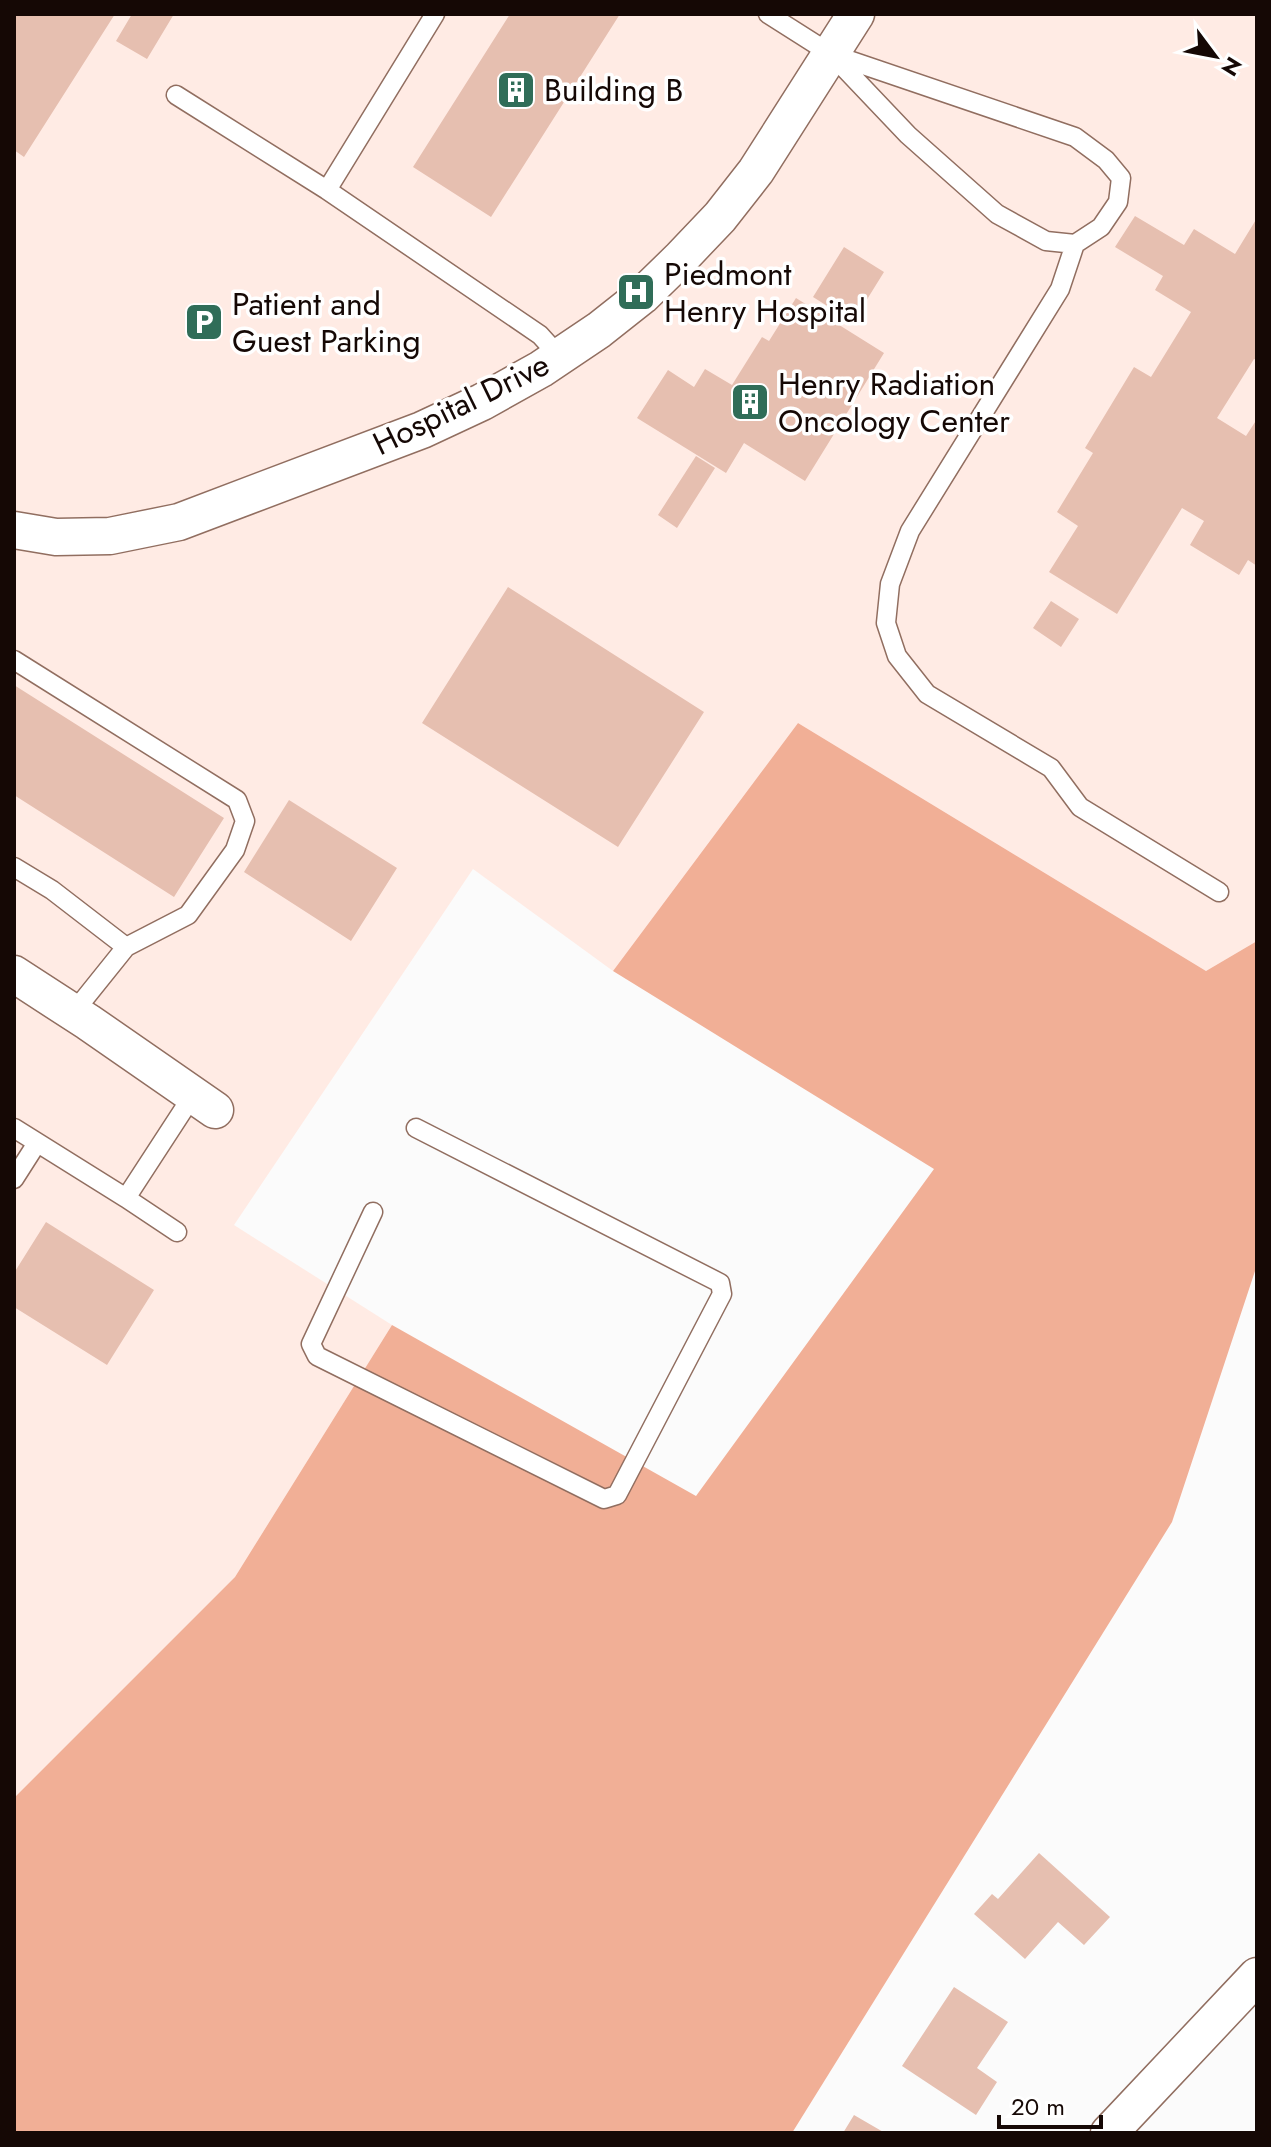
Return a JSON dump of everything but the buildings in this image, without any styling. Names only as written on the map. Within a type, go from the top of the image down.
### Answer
[{"type":"street","name":"Hospital Drive","points":[[14,530],[56,537],[110,536],[179,522],[422,430],[482,402],[559,356],[642,296],[720,217],[756,171],[856,14]]},
{"type":"street","points":[[14,974],[204,1102]]},
{"type":"street","points":[[1109,2133],[1257,1976]]},
{"type":"lane","points":[[327,190],[435,14]]},
{"type":"lane","points":[[768,14],[831,54],[1075,137],[1106,160],[1121,178],[1118,202],[1101,227],[1075,244],[1060,289],[910,531],[890,584],[886,623],[897,656],[927,694],[1051,768],[1080,807],[1219,892]]},
{"type":"lane","points":[[831,54],[908,135],[997,214],[1046,241],[1075,244]]},
{"type":"lane","points":[[176,95],[327,190],[540,335],[559,356]]},
{"type":"lane","points":[[14,660],[237,800],[245,821],[235,850],[188,915],[126,947],[73,1013]]},
{"type":"lane","points":[[14,867],[52,890],[126,947]]},
{"type":"lane","points":[[126,1198],[204,1102]]},
{"type":"lane","points":[[14,1128],[177,1232]]},
{"type":"lane","points":[[373,1212],[311,1344],[317,1356],[604,1499],[617,1495],[722,1294],[720,1283],[416,1128]]},
{"type":"lane","points":[[14,1179],[37,1143]]},
{"type":"shaded area","name":"Piedmont Henry Hospital","points":[[14,14],[1257,14],[1257,941],[1206,971],[798,723],[613,971],[473,869],[234,1225],[392,1325],[235,1577],[14,1798]]},
{"type":"shaded area","points":[[798,723],[1206,971],[1257,941],[1257,1265],[1172,1522],[792,2133],[14,2133],[14,1798],[235,1577],[392,1325],[696,1496],[934,1169],[613,971]]},
{"type":"place","name":"Building B","points":[[516,90]]},
{"type":"place","name":"Piedmont Henry Hospital","points":[[636,292]]},
{"type":"place","name":"Patient and Guest Parking","points":[[204,322]]},
{"type":"place","name":"Henry Radiation Oncology Center","points":[[750,402]]}]
